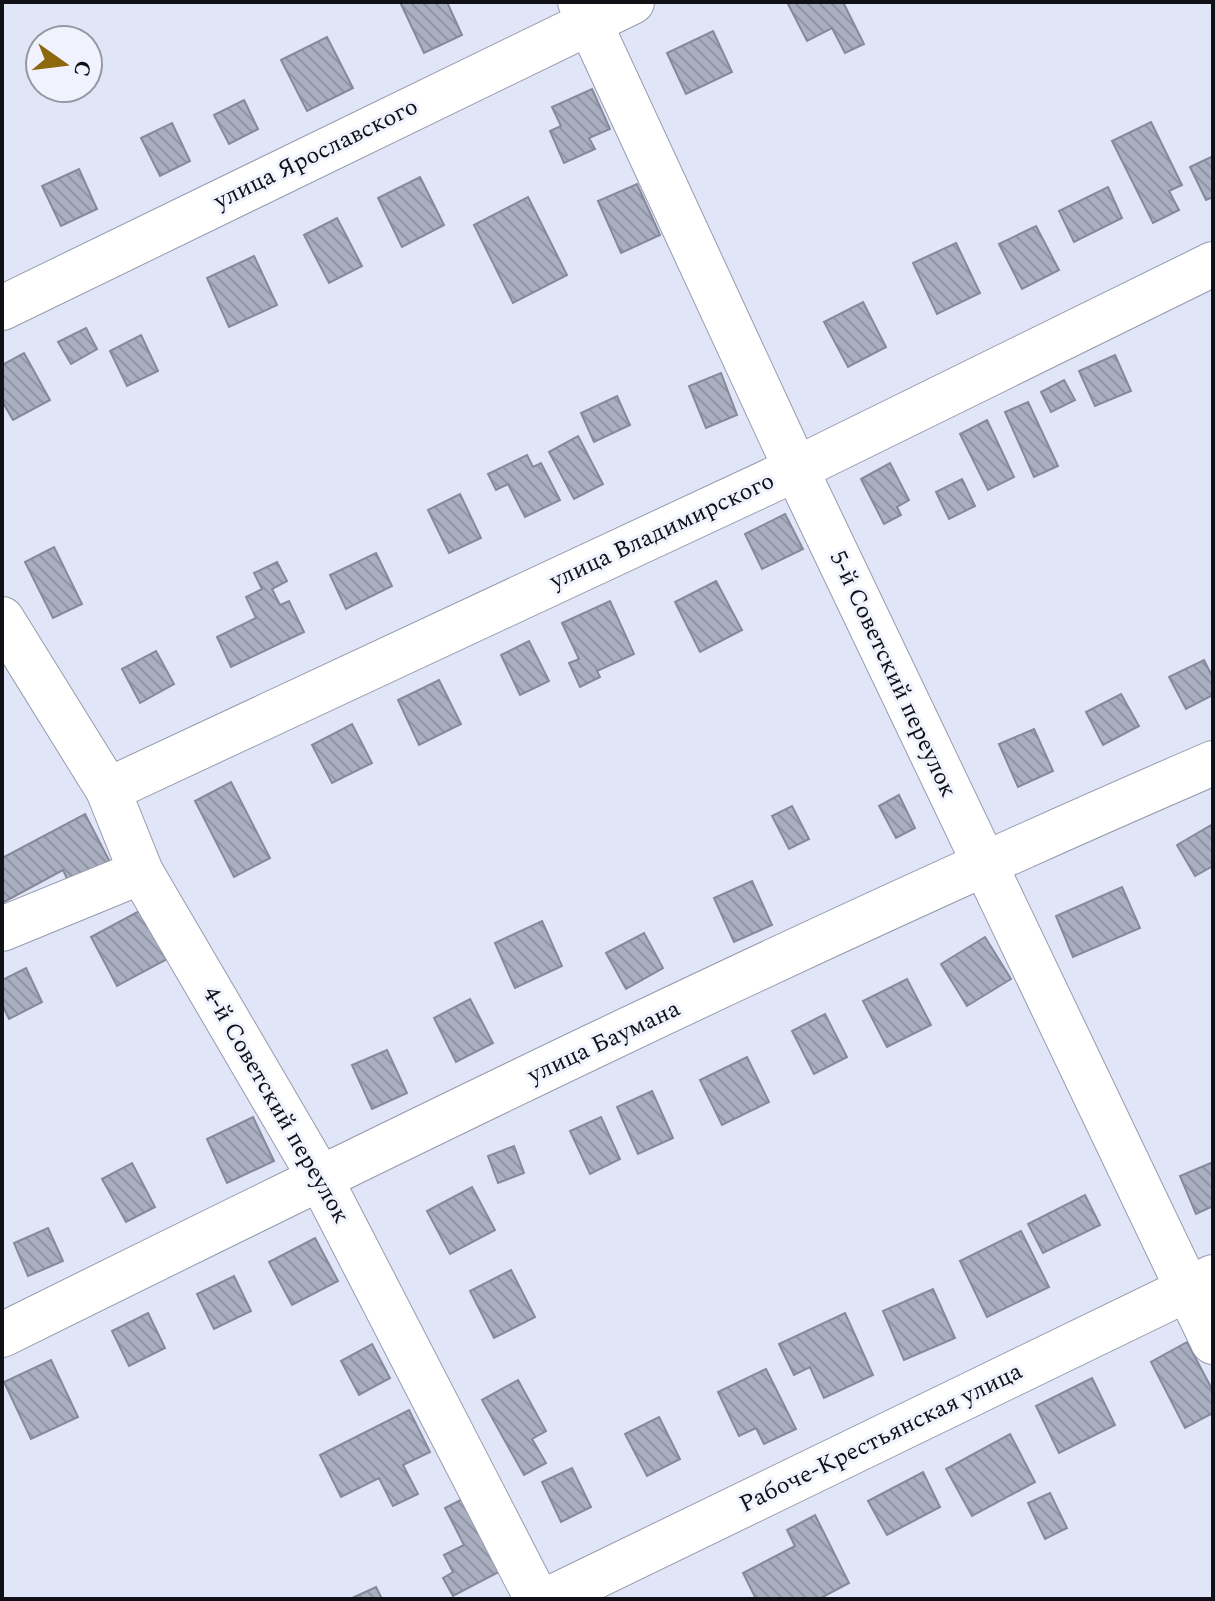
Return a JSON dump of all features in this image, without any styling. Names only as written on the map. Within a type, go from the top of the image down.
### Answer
[{"type":"street","name":"улица Ярославского","points":[[2,308],[585,11],[632,2]]},
{"type":"street","name":"5-й Советский переулок","points":[[585,11],[796,469],[983,862],[1201,1283],[1213,1342]]},
{"type":"street","name":"улица Владимирского","points":[[108,790],[796,469],[1213,264]]},
{"type":"street","name":"4-й Советский переулок","points":[[2,619],[108,790],[141,872],[320,1178],[537,1599]]},
{"type":"street","name":"улица Баумана","points":[[2,1335],[320,1178],[983,862],[1213,763]]},
{"type":"street","points":[[2,929],[141,872]]},
{"type":"street","name":"Рабоче-Крестьянская улица","points":[[549,1599],[1201,1283]]},
{"type":"building","points":[[400,2],[447,2],[462,35],[424,53]]},
{"type":"building","points":[[787,2],[843,2],[864,44],[845,53],[832,28],[807,41]]},
{"type":"building","points":[[713,31],[732,72],[686,94],[667,53]]},
{"type":"building","points":[[327,37],[353,88],[307,111],[281,60]]},
{"type":"building","points":[[592,89],[610,129],[589,138],[595,149],[564,163],[550,131],[561,126],[552,107]]},
{"type":"building","points":[[244,100],[258,129],[229,144],[214,115]]},
{"type":"building","points":[[1151,122],[1182,185],[1169,191],[1179,210],[1153,223],[1112,141]]},
{"type":"building","points":[[172,123],[190,161],[160,176],[141,138]]},
{"type":"building","points":[[1213,156],[1213,197],[1206,200],[1190,167]]},
{"type":"building","points":[[79,169],[97,209],[61,226],[42,186]]},
{"type":"building","points":[[420,177],[444,225],[402,247],[378,198]]},
{"type":"building","points":[[637,184],[660,235],[621,253],[598,201]]},
{"type":"building","points":[[1108,187],[1122,218],[1074,242],[1059,211]]},
{"type":"building","points":[[528,197],[567,275],[513,303],[474,225]]},
{"type":"building","points":[[337,218],[362,266],[329,283],[304,235]]},
{"type":"building","points":[[1036,226],[1059,270],[1022,289],[999,244]]},
{"type":"building","points":[[956,243],[980,293],[937,314],[913,263]]},
{"type":"building","points":[[254,256],[277,305],[229,327],[207,278]]},
{"type":"building","points":[[863,302],[886,347],[848,367],[824,322]]},
{"type":"building","points":[[86,328],[97,349],[71,364],[58,342]]},
{"type":"building","points":[[141,335],[158,371],[127,386],[110,351]]},
{"type":"building","points":[[24,353],[50,400],[13,420],[2,401],[2,365]]},
{"type":"building","points":[[1115,355],[1131,391],[1095,406],[1079,371]]},
{"type":"building","points":[[721,373],[737,415],[706,428],[689,386]]},
{"type":"building","points":[[1064,380],[1075,400],[1051,412],[1041,392]]},
{"type":"building","points":[[617,396],[630,425],[594,442],[581,413]]},
{"type":"building","points":[[1028,402],[1058,466],[1034,477],[1005,412]]},
{"type":"building","points":[[987,420],[1014,477],[988,490],[960,434]]},
{"type":"building","points":[[578,436],[603,484],[574,499],[549,452]]},
{"type":"building","points":[[527,455],[533,467],[541,463],[560,500],[525,517],[508,484],[496,490],[488,474]]},
{"type":"building","points":[[890,463],[909,500],[897,507],[901,515],[884,524],[861,479]]},
{"type":"building","points":[[962,479],[975,506],[949,519],[936,492]]},
{"type":"building","points":[[460,494],[481,538],[449,553],[428,510]]},
{"type":"building","points":[[785,514],[803,549],[762,569],[745,534]]},
{"type":"building","points":[[54,547],[82,604],[53,618],[25,562]]},
{"type":"building","points":[[376,553],[392,586],[346,609],[330,575]]},
{"type":"building","points":[[277,562],[287,581],[272,589],[280,605],[289,601],[304,632],[231,667],[217,637],[256,618],[246,597],[262,589],[254,573]]},
{"type":"building","points":[[716,581],[742,630],[700,652],[675,602]]},
{"type":"building","points":[[610,601],[634,654],[597,671],[600,677],[580,687],[569,663],[579,659],[562,623]]},
{"type":"building","points":[[529,641],[549,681],[520,695],[501,655]]},
{"type":"building","points":[[156,651],[174,684],[140,703],[122,669]]},
{"type":"building","points":[[1204,660],[1213,678],[1213,695],[1186,709],[1169,677]]},
{"type":"building","points":[[439,680],[461,724],[419,745],[398,700]]},
{"type":"building","points":[[1121,694],[1139,726],[1103,745],[1086,712]]},
{"type":"building","points":[[352,724],[372,763],[332,783],[312,745]]},
{"type":"building","points":[[1034,729],[1053,771],[1018,787],[999,744]]},
{"type":"building","points":[[231,782],[270,858],[234,877],[195,801]]},
{"type":"building","points":[[899,795],[915,828],[896,838],[879,806]]},
{"type":"building","points":[[792,806],[809,839],[789,849],[772,816]]},
{"type":"building","points":[[85,814],[110,862],[69,883],[63,870],[2,903],[2,858]]},
{"type":"building","points":[[1213,824],[1213,866],[1195,876],[1177,845]]},
{"type":"building","points":[[752,881],[772,925],[734,942],[714,898]]},
{"type":"building","points":[[1122,887],[1140,928],[1073,957],[1056,916]]},
{"type":"building","points":[[141,910],[167,959],[117,986],[91,937]]},
{"type":"building","points":[[542,921],[562,966],[515,988],[495,943]]},
{"type":"building","points":[[644,933],[663,968],[626,989],[606,953]]},
{"type":"building","points":[[985,937],[1011,979],[967,1006],[941,964]]},
{"type":"building","points":[[26,968],[42,1002],[9,1019],[2,1004],[2,980]]},
{"type":"building","points":[[907,979],[931,1025],[887,1047],[863,1001]]},
{"type":"building","points":[[470,999],[493,1043],[456,1062],[434,1018]]},
{"type":"building","points":[[825,1014],[847,1057],[814,1074],[792,1031]]},
{"type":"building","points":[[387,1050],[407,1093],[372,1109],[352,1065]]},
{"type":"building","points":[[747,1057],[769,1102],[722,1125],[700,1080]]},
{"type":"building","points":[[652,1091],[673,1138],[638,1154],[617,1107]]},
{"type":"building","points":[[253,1117],[274,1161],[227,1183],[207,1139]]},
{"type":"building","points":[[601,1117],[620,1159],[590,1174],[570,1131]]},
{"type":"building","points":[[514,1146],[524,1173],[498,1183],[488,1156]]},
{"type":"building","points":[[1213,1162],[1213,1206],[1196,1214],[1180,1176]]},
{"type":"building","points":[[132,1163],[155,1207],[126,1222],[102,1179]]},
{"type":"building","points":[[472,1187],[495,1230],[450,1254],[427,1211]]},
{"type":"building","points":[[1085,1195],[1100,1225],[1043,1253],[1028,1224]]},
{"type":"building","points":[[48,1228],[63,1261],[28,1276],[14,1243]]},
{"type":"building","points":[[1021,1231],[1049,1287],[987,1317],[960,1261]]},
{"type":"building","points":[[315,1238],[338,1281],[292,1305],[269,1262]]},
{"type":"building","points":[[511,1270],[535,1317],[494,1338],[470,1291]]},
{"type":"building","points":[[234,1276],[251,1311],[214,1329],[197,1294]]},
{"type":"building","points":[[933,1289],[955,1338],[904,1360],[883,1311]]},
{"type":"building","points":[[148,1313],[165,1348],[129,1366],[112,1331]]},
{"type":"building","points":[[845,1313],[873,1375],[824,1398],[810,1367],[794,1375],[779,1344]]},
{"type":"building","points":[[1187,1342],[1213,1391],[1213,1413],[1185,1428],[1151,1362]]},
{"type":"building","points":[[372,1344],[390,1378],[359,1395],[341,1361]]},
{"type":"building","points":[[51,1360],[78,1417],[31,1439],[4,1382]]},
{"type":"building","points":[[766,1369],[796,1429],[764,1444],[756,1428],[739,1436],[718,1392]]},
{"type":"building","points":[[1092,1378],[1115,1425],[1059,1453],[1036,1406]]},
{"type":"building","points":[[518,1380],[546,1431],[532,1439],[546,1463],[524,1475],[482,1400]]},
{"type":"building","points":[[409,1410],[430,1452],[403,1465],[418,1494],[393,1506],[379,1478],[341,1497],[320,1455]]},
{"type":"building","points":[[659,1417],[680,1459],[647,1476],[625,1434]]},
{"type":"building","points":[[1010,1434],[1035,1482],[972,1516],[946,1469]]},
{"type":"building","points":[[572,1468],[591,1507],[561,1522],[542,1482]]},
{"type":"building","points":[[923,1472],[940,1507],[887,1535],[868,1501]]},
{"type":"building","points":[[1050,1493],[1067,1528],[1045,1539],[1028,1503]]},
{"type":"building","points":[[472,1494],[510,1566],[453,1596],[443,1578],[453,1572],[444,1555],[464,1545],[445,1508]]},
{"type":"building","points":[[815,1515],[849,1583],[819,1599],[756,1599],[743,1573],[795,1546],[787,1530]]},
{"type":"building","points":[[376,1587],[382,1599],[350,1599]]}]
